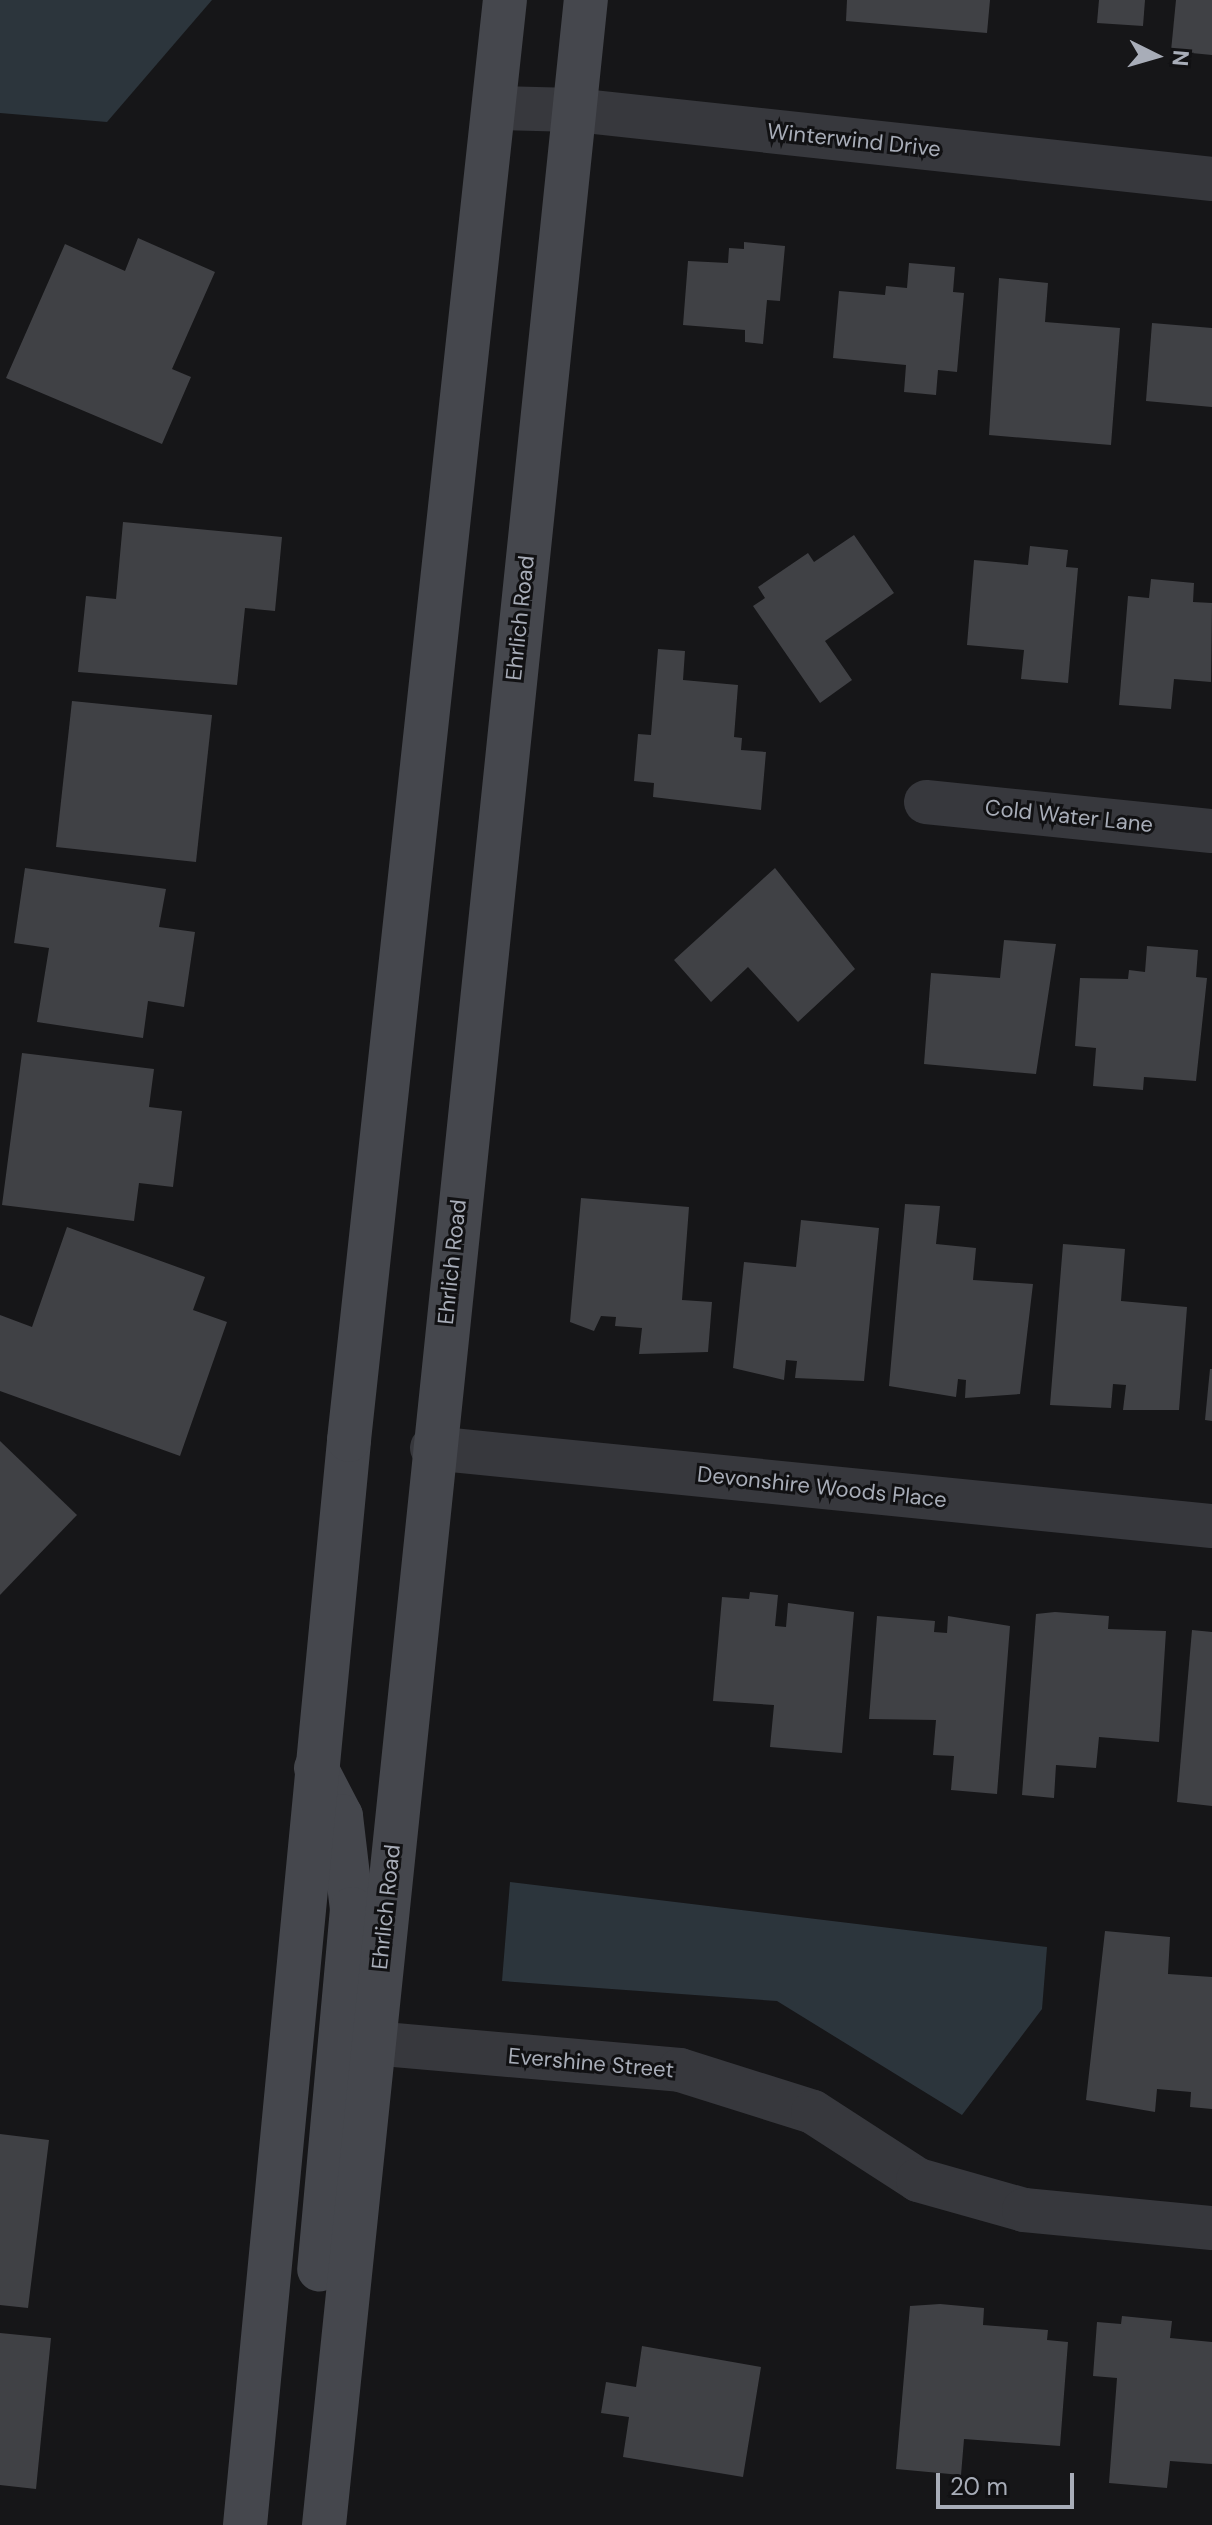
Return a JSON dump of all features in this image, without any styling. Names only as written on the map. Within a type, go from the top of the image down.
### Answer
[{"type":"main road","points":[[245,2525],[316,1768],[505,0]]},
{"type":"main road","name":"Ehrlich Road","points":[[324,2525],[432,1448],[586,0]]},
{"type":"main road","points":[[316,1768],[341,1816],[352,1909],[318,2277],[345,2314]]},
{"type":"street","name":"Winterwind Drive","points":[[495,108],[575,110],[1212,179]]},
{"type":"street","name":"Cold Water Lane","points":[[926,802],[1212,831]]},
{"type":"street","name":"Devonshire Woods Place","points":[[432,1448],[1212,1526]]},
{"type":"street","name":"Evershine Street","points":[[372,2043],[680,2070],[813,2112],[918,2180],[1024,2210],[1212,2228]]},
{"type":"shaded area","points":[[0,0],[212,0],[107,122],[0,113]]},
{"type":"shaded area","points":[[510,1882],[1047,1947],[1042,2009],[962,2115],[777,2001],[502,1981]]},
{"type":"building","points":[[847,0],[990,0],[987,33],[846,21]]},
{"type":"building","points":[[1099,0],[1145,0],[1143,26],[1097,23]]},
{"type":"building","points":[[1176,0],[1212,0],[1212,55],[1171,51]]},
{"type":"building","points":[[138,238],[215,272],[172,369],[191,377],[162,444],[6,378],[65,244],[125,271]]},
{"type":"building","points":[[744,242],[785,246],[780,301],[767,300],[763,344],[745,342],[745,330],[683,325],[688,261],[728,263],[729,248],[744,249]]},
{"type":"building","points":[[909,263],[955,267],[953,292],[964,293],[957,372],[938,370],[936,395],[904,392],[906,365],[833,358],[839,291],[885,295],[886,286],[907,288]]},
{"type":"building","points":[[999,278],[1048,283],[1045,322],[1120,328],[1111,445],[989,435]]},
{"type":"building","points":[[1152,323],[1212,328],[1212,407],[1146,401]]},
{"type":"building","points":[[123,522],[282,537],[275,611],[245,608],[237,685],[78,672],[86,596],[116,599]]},
{"type":"building","points":[[854,535],[894,593],[825,641],[852,680],[820,703],[753,606],[765,598],[758,587],[808,553],[814,562]]},
{"type":"building","points":[[1030,546],[1068,550],[1066,567],[1078,568],[1068,683],[1021,679],[1024,650],[967,645],[974,560],[1028,565]]},
{"type":"building","points":[[1151,579],[1194,583],[1193,602],[1212,603],[1211,682],[1174,679],[1171,709],[1119,705],[1128,596],[1149,598]]},
{"type":"building","points":[[658,649],[685,651],[683,680],[738,685],[734,737],[742,738],[741,750],[766,752],[761,810],[653,797],[654,783],[634,781],[638,734],[651,735]]},
{"type":"building","points":[[72,701],[212,715],[196,862],[56,847]]},
{"type":"building","points":[[25,868],[166,889],[159,927],[195,932],[184,1007],[148,1001],[143,1038],[37,1022],[49,948],[14,943]]},
{"type":"building","points":[[775,868],[855,969],[798,1022],[748,967],[711,1002],[674,960]]},
{"type":"building","points":[[1004,940],[1056,944],[1036,1074],[924,1064],[931,973],[1000,978]]},
{"type":"building","points":[[1147,946],[1198,950],[1196,977],[1207,978],[1196,1081],[1144,1077],[1143,1090],[1093,1086],[1096,1048],[1075,1046],[1080,978],[1128,979],[1129,970],[1145,972]]},
{"type":"building","points":[[22,1053],[154,1069],[149,1107],[182,1111],[173,1187],[139,1183],[134,1221],[2,1205]]},
{"type":"building","points":[[581,1198],[689,1207],[682,1300],[712,1302],[708,1352],[639,1354],[642,1328],[615,1326],[616,1317],[601,1316],[594,1331],[570,1322]]},
{"type":"building","points":[[905,1204],[940,1206],[936,1244],[976,1248],[973,1280],[1033,1284],[1020,1394],[965,1398],[966,1380],[958,1379],[956,1397],[889,1386]]},
{"type":"building","points":[[801,1220],[879,1228],[864,1381],[795,1378],[797,1361],[786,1360],[784,1380],[733,1368],[744,1262],[796,1267]]},
{"type":"building","points":[[67,1227],[205,1277],[193,1310],[227,1322],[180,1456],[0,1391],[0,1315],[32,1327]]},
{"type":"building","points":[[1063,1244],[1125,1249],[1121,1301],[1187,1307],[1179,1410],[1123,1410],[1126,1385],[1113,1384],[1111,1408],[1050,1405]]},
{"type":"building","points":[[1212,1369],[1212,1421],[1205,1420]]},
{"type":"building","points":[[0,1441],[77,1515],[0,1595]]},
{"type":"building","points":[[750,1592],[778,1595],[775,1626],[786,1627],[788,1603],[854,1612],[842,1753],[770,1747],[774,1705],[713,1701],[722,1597],[749,1599]]},
{"type":"building","points":[[1055,1612],[1109,1616],[1108,1629],[1166,1631],[1159,1742],[1099,1737],[1096,1768],[1056,1765],[1054,1798],[1022,1795],[1036,1614]]},
{"type":"building","points":[[877,1616],[935,1621],[934,1632],[947,1633],[948,1616],[1010,1626],[997,1794],[951,1790],[954,1756],[933,1755],[936,1720],[869,1719]]},
{"type":"building","points":[[1192,1630],[1212,1632],[1212,1806],[1177,1802]]},
{"type":"building","points":[[1105,1931],[1170,1937],[1168,1974],[1212,1977],[1212,2109],[1190,2107],[1191,2092],[1157,2089],[1155,2112],[1086,2100]]},
{"type":"building","points":[[0,2134],[49,2140],[28,2308],[0,2305]]},
{"type":"building","points":[[940,2304],[984,2308],[983,2325],[1048,2330],[1047,2340],[1068,2342],[1060,2446],[964,2439],[961,2475],[896,2469],[910,2306]]},
{"type":"building","points":[[1122,2316],[1172,2321],[1170,2338],[1212,2342],[1212,2464],[1170,2461],[1167,2488],[1109,2483],[1117,2378],[1093,2376],[1097,2322],[1121,2324]]},
{"type":"building","points":[[0,2333],[51,2338],[36,2489],[0,2485]]},
{"type":"building","points":[[642,2346],[761,2367],[743,2477],[623,2457],[629,2417],[601,2413],[606,2382],[636,2387]]}]
